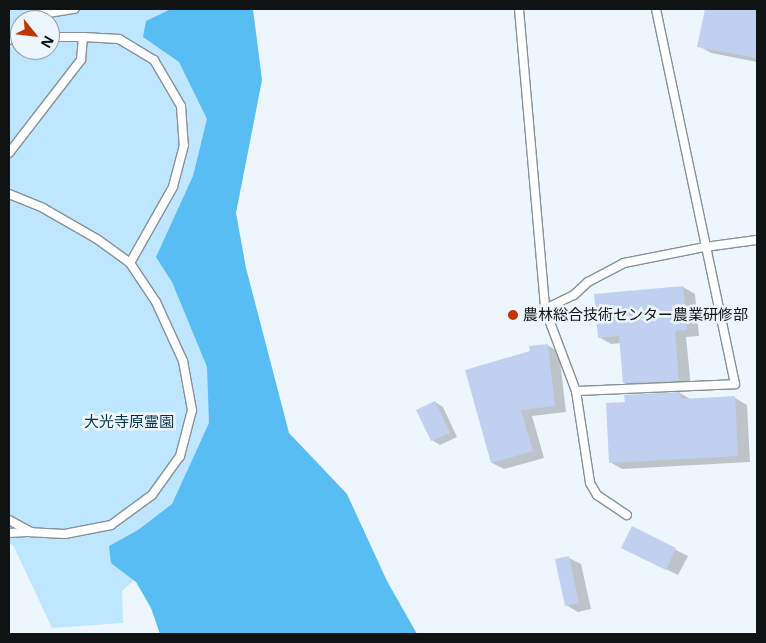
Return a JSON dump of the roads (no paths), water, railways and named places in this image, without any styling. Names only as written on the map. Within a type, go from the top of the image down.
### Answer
[{"type":"lane","points":[[60,11],[75,9]]},
{"type":"lane","points":[[519,9],[546,309],[576,391],[590,483],[597,494],[627,515]]},
{"type":"lane","points":[[576,391],[735,384],[656,9]]},
{"type":"lane","points":[[60,37],[118,39],[154,60],[181,106],[184,144],[173,187],[130,263]]},
{"type":"lane","points":[[9,153],[81,60],[83,37]]},
{"type":"lane","points":[[9,194],[43,208],[97,239],[130,263],[156,302],[183,362],[192,410],[180,456],[152,495],[110,525],[65,534],[31,532],[9,534]]},
{"type":"lane","points":[[546,309],[574,295],[588,282],[624,263],[705,247],[757,240]]},
{"type":"lane","points":[[9,520],[31,532]]},
{"type":"place","name":"農林総合技術センター農業研修部","points":[[513,315]]},
{"type":"park label","name":"大光寺原霊園","points":[[129,422]]}]
